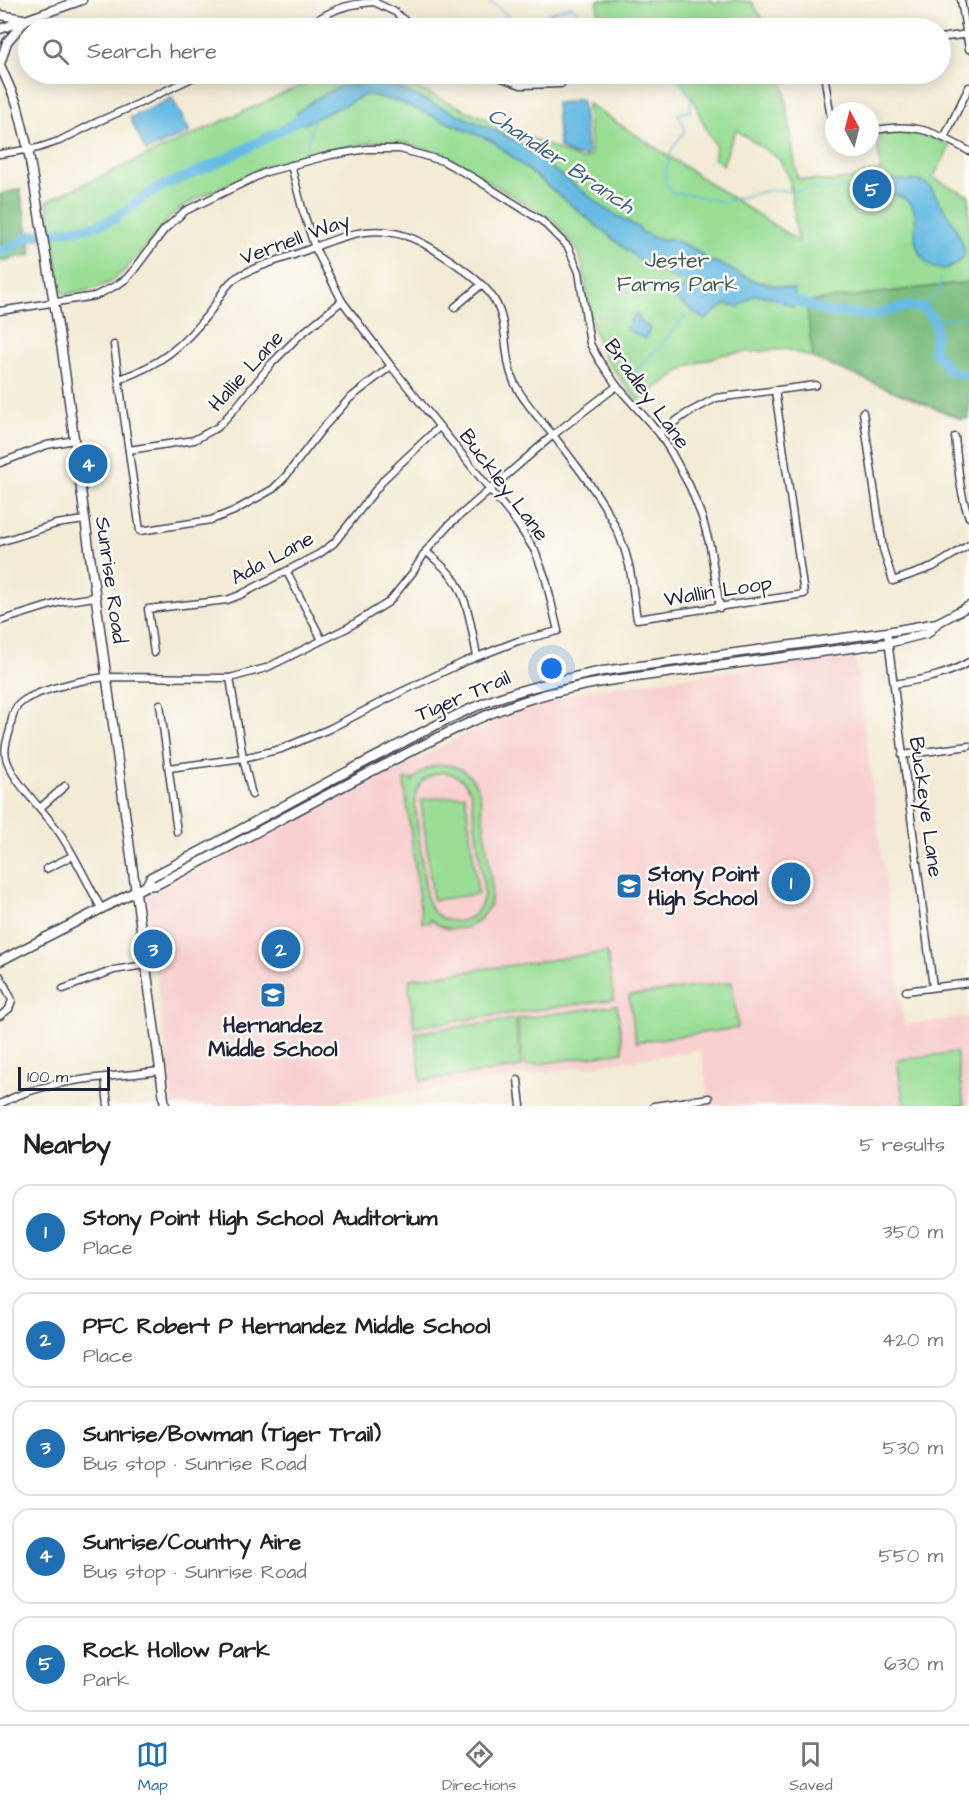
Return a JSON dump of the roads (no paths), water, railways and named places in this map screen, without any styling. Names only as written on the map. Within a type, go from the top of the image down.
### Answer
[{"type":"street","points":[[32,18],[82,0]]},
{"type":"street","points":[[961,0],[969,49]]},
{"type":"street","points":[[318,18],[335,9],[375,1],[402,18]]},
{"type":"street","points":[[0,15],[18,18]]},
{"type":"street","points":[[0,29],[18,23]]},
{"type":"street","points":[[0,64],[7,42],[18,29]]},
{"type":"street","points":[[951,36],[968,34]]},
{"type":"street","name":"Sunrise Road","points":[[0,64],[17,104],[28,149],[54,303],[165,1106]]},
{"type":"street","points":[[0,154],[59,141],[179,84]]},
{"type":"street","points":[[517,84],[561,84]]},
{"type":"street","points":[[826,84],[828,102]]},
{"type":"street","points":[[944,138],[969,87]]},
{"type":"street","points":[[879,130],[904,126],[921,129],[969,151]]},
{"type":"street","name":"Bradley Lane","points":[[0,310],[95,296],[117,285],[134,270],[172,221],[185,212],[255,177],[291,165],[367,149],[400,149],[443,161],[542,221],[568,247],[577,264],[590,344],[617,386],[659,433],[672,452],[702,517],[712,556],[720,608]]},
{"type":"street","name":"Buckley Lane","points":[[169,768],[243,758],[305,741],[400,692],[477,657],[518,641],[558,632],[546,580],[535,551],[517,523],[342,301],[315,248],[291,165]]},
{"type":"street","name":"Vernell Way","points":[[120,379],[143,370],[179,348],[213,308],[225,288],[237,278],[315,248],[365,232],[396,234],[416,240],[452,262],[491,295],[500,311],[514,383],[553,435]]},
{"type":"street","points":[[455,307],[481,285]]},
{"type":"street","name":"Hallie Lane","points":[[129,450],[194,440],[218,427],[271,364],[299,336],[342,301]]},
{"type":"street","points":[[114,345],[141,531],[211,520],[234,511],[273,489],[349,399],[391,366]]},
{"type":"street","points":[[659,433],[692,410],[716,398],[816,385]]},
{"type":"street","points":[[101,908],[60,834],[16,777],[6,759],[6,744],[15,709],[29,698],[88,679],[106,677],[230,678],[266,668],[370,615],[389,602],[450,524],[553,435],[617,386]]},
{"type":"street","name":"Wallin Loop","points":[[553,435],[598,493],[620,536],[629,566],[637,619],[804,594],[774,390]]},
{"type":"street","points":[[864,412],[883,549],[893,581],[933,567],[969,545]]},
{"type":"street","name":"Ada Lane","points":[[154,653],[148,609],[227,600],[319,554],[334,543],[385,478],[440,427]]},
{"type":"street","points":[[955,436],[961,490],[969,517]]},
{"type":"street","points":[[0,463],[47,445],[74,440]]},
{"type":"street","points":[[0,542],[56,524],[84,520]]},
{"type":"street","points":[[426,552],[445,568],[456,582],[465,604],[477,657]]},
{"type":"street","points":[[287,572],[322,640]]},
{"type":"street","points":[[0,621],[61,602],[95,597]]},
{"type":"street","name":"Tiger Trail","points":[[146,886],[151,877],[315,788],[464,712],[497,698],[603,670],[887,632],[937,623],[969,606]]},
{"type":"street","name":"Tiger Trail","points":[[0,961],[135,891],[165,881],[464,724],[528,699],[607,681],[888,643],[928,633],[937,623]]},
{"type":"street","name":"Buckeye Lane","points":[[887,632],[933,987]]},
{"type":"street","points":[[894,684],[933,678],[969,662]]},
{"type":"street","points":[[230,678],[243,758],[252,795]]},
{"type":"street","points":[[160,704],[177,832]]},
{"type":"street","points":[[902,755],[969,746]]},
{"type":"street","points":[[40,808],[65,786]]},
{"type":"street","points":[[46,869],[72,856]]},
{"type":"street","points":[[63,990],[114,970],[145,965]]},
{"type":"street","points":[[0,976],[12,1000],[9,1009],[0,1016]]},
{"type":"street","points":[[906,991],[969,983]]},
{"type":"street","points":[[0,1104],[17,1096],[68,1082],[160,1071]]},
{"type":"street","points":[[105,1078],[108,1106]]},
{"type":"street","points":[[518,1080],[521,1106]]},
{"type":"street","points":[[654,1106],[709,1098]]},
{"type":"water","points":[[379,84],[398,88],[511,138],[609,211],[638,227],[642,232],[662,241],[670,238],[697,250],[709,263],[714,261],[752,280],[795,290],[793,307],[771,297],[754,295],[738,307],[726,304],[705,320],[676,299],[679,292],[689,282],[677,280],[643,263],[492,141],[402,103],[367,94],[304,124],[296,113],[317,98],[341,86]]},
{"type":"water","points":[[172,98],[190,132],[146,151],[130,118]]},
{"type":"water","points":[[576,99],[582,101],[588,154],[584,156],[574,155],[559,147],[556,103]]},
{"type":"water","points":[[894,180],[922,181],[930,187],[954,224],[964,247],[964,256],[956,263],[943,269],[928,264],[917,247],[915,216],[909,202],[901,197],[872,194],[870,191],[877,184]]},
{"type":"water","points":[[635,314],[640,316],[638,320],[651,328],[645,339],[626,329]]},
{"type":"waterway","points":[[488,0],[508,18]]},
{"type":"waterway","points":[[546,18],[557,10],[572,6],[577,10],[576,18]]},
{"type":"waterway","points":[[682,84],[691,98],[690,111],[678,114],[685,128],[673,147],[665,173],[665,182],[672,193],[722,202],[766,191],[864,189]]},
{"type":"waterway","name":"Chandler Branch","points":[[0,253],[30,236],[90,227],[116,218],[152,191],[219,162],[311,113]]},
{"type":"waterway","points":[[307,147],[314,119]]},
{"type":"waterway","points":[[923,308],[940,289],[940,277]]},
{"type":"waterway","name":"Chandler Branch","points":[[782,296],[828,312],[874,315],[907,306],[923,308],[934,320],[936,332],[933,349],[950,372],[969,375]]},
{"type":"waterway","points":[[625,379],[651,356],[691,311]]},
{"type":"waterway","points":[[934,320],[969,316]]},
{"type":"place","name":"Rock Hollow Park","points":[[872,189]]},
{"type":"place","name":"Sunrise/Country Aire","points":[[88,464]]},
{"type":"place","name":"Stony Point High School Auditorium","points":[[791,882]]},
{"type":"place","name":"Stony Point High School","points":[[629,886]]},
{"type":"place","name":"Sunrise/Bowman (Tiger Trail)","points":[[153,949]]},
{"type":"place","name":"PFC Robert P Hernandez Middle School","points":[[281,949]]},
{"type":"place","name":"Hernandez Middle School","points":[[273,995]]},
{"type":"park label","name":"Jester Farms Park","points":[[677,272]]}]
